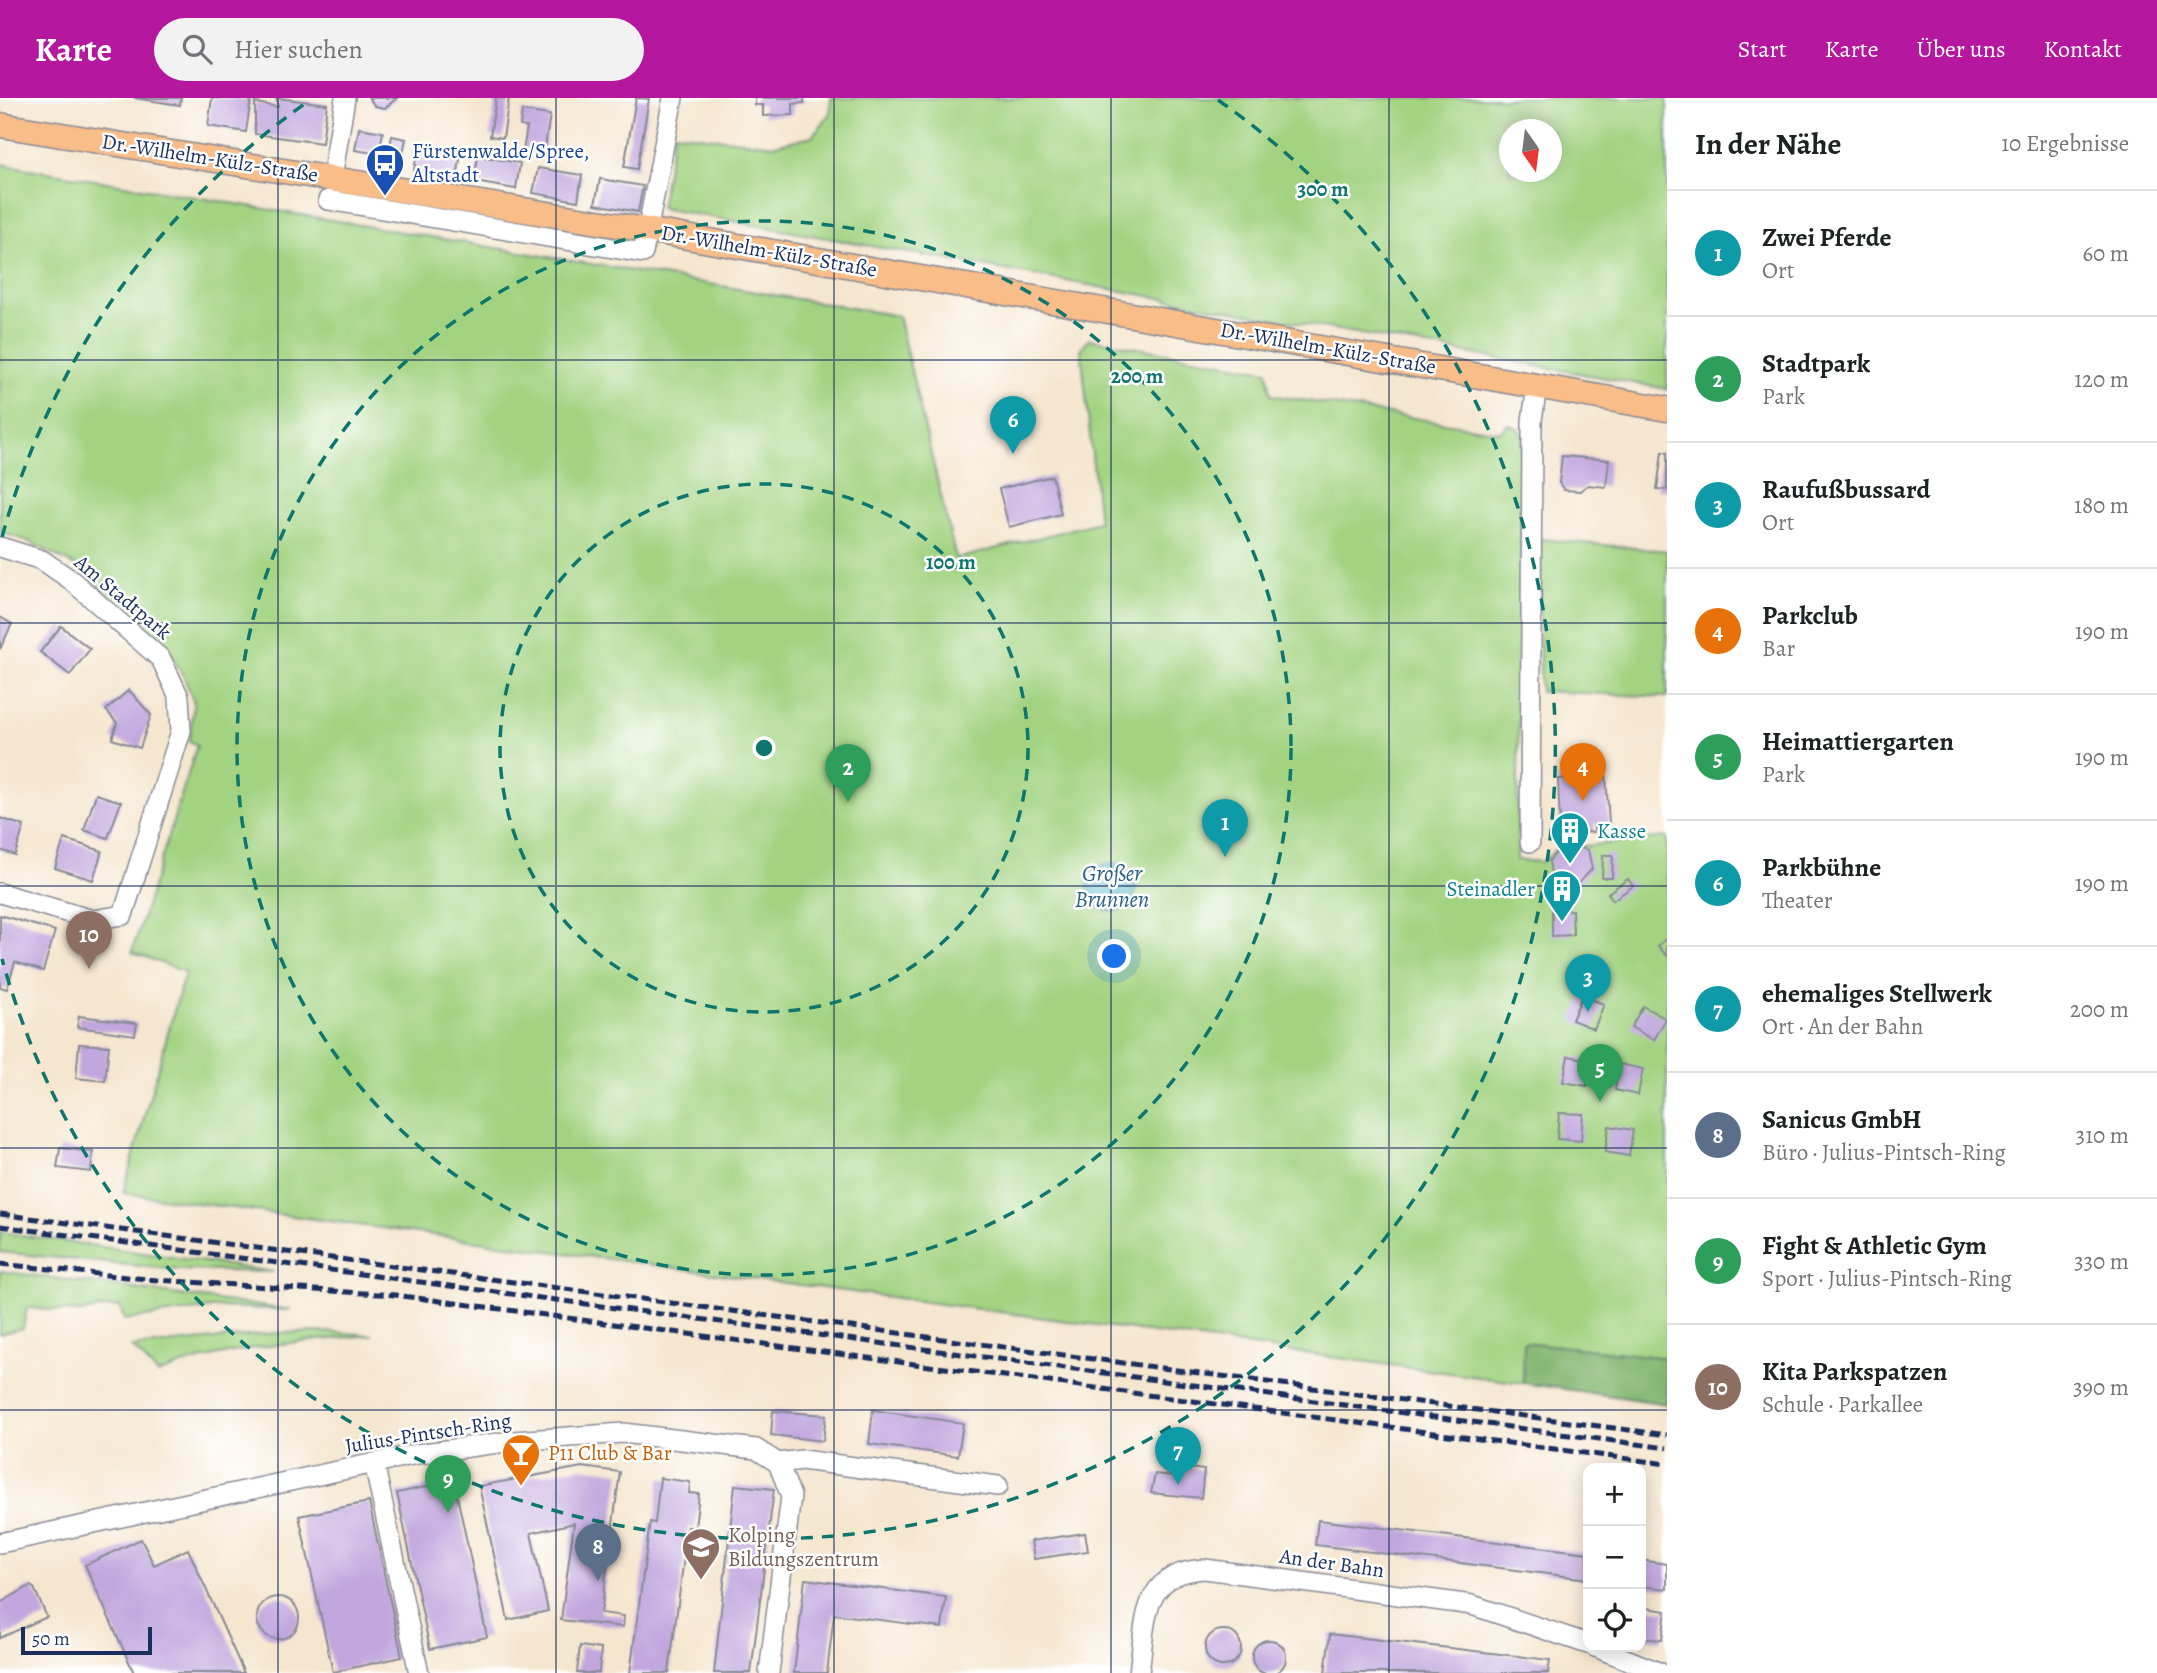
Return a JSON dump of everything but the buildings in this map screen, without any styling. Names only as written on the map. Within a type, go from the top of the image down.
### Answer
[{"type":"main road","name":"Dr.-Wilhelm-Külz-Straße","points":[[0,125],[330,189],[647,230],[1667,409]]},
{"type":"street","points":[[330,189],[345,98]]},
{"type":"street","points":[[647,230],[673,98]]},
{"type":"street","points":[[1530,842],[1532,421],[1538,385]]},
{"type":"street","name":"Am Stadtpark","points":[[0,547],[42,560],[71,580],[161,659],[179,697],[181,731],[123,915],[93,920],[0,893]]},
{"type":"street","name":"Julius-Pintsch-Ring","points":[[0,1543],[374,1463],[513,1441],[623,1433],[756,1450],[778,1463]]},
{"type":"street","points":[[769,1673],[791,1496],[778,1463],[802,1460],[998,1486]]},
{"type":"street","points":[[374,1463],[419,1673]]},
{"type":"street","name":"An der Bahn","points":[[1139,1673],[1149,1601],[1166,1580],[1188,1570],[1205,1569],[1472,1605],[1583,1642]]},
{"type":"street","points":[[1608,1652],[1661,1673]]},
{"type":"green space","points":[[831,98],[1667,98],[1667,389],[660,208],[674,133],[775,145],[812,136],[830,115]]},
{"type":"green space","points":[[0,164],[898,316],[956,559],[1099,522],[1081,348],[1089,339],[1267,371],[1271,395],[1500,432],[1508,424],[1518,428],[1522,436],[1517,860],[1542,862],[1562,844],[1575,847],[1667,837],[1667,1358],[1525,1342],[1523,1383],[123,1193],[185,972],[132,952],[197,745],[189,741],[194,703],[183,675],[166,647],[74,565],[28,541],[0,532]]},
{"type":"green space","points":[[1540,539],[1667,551],[1667,697],[1540,691]]},
{"type":"green space","points":[[0,1232],[274,1272],[179,1270],[0,1252]]},
{"type":"green space","points":[[0,1271],[291,1310],[220,1307],[124,1320],[120,1306],[78,1312],[27,1308],[23,1328],[0,1334]]},
{"type":"green space","points":[[330,1332],[373,1335],[236,1351],[158,1374],[132,1347],[277,1333]]},
{"type":"green space","points":[[1524,1342],[1667,1358],[1667,1404],[1523,1383]]},
{"type":"water","name":"Großer Brunnen","points":[[1112,863],[1129,870],[1136,887],[1129,904],[1112,911],[1095,904],[1088,887],[1095,870]]},
{"type":"railway","points":[[0,1214],[1667,1435]]},
{"type":"railway","points":[[0,1226],[1667,1448]]},
{"type":"railway","points":[[0,1264],[157,1280],[395,1295],[1667,1464]]},
{"type":"place","name":"Fürstenwalde/Spree, Altstadt","points":[[385,197]]},
{"type":"place","name":"Parkbühne","points":[[1013,454]]},
{"type":"place","name":"Parkclub","points":[[1583,801]]},
{"type":"place","name":"Stadtpark","points":[[848,802]]},
{"type":"place","name":"Zwei Pferde","points":[[1225,857]]},
{"type":"place","name":"Kasse","points":[[1570,865]]},
{"type":"place","name":"Steinadler","points":[[1562,923]]},
{"type":"place","name":"Kita Parkspatzen","points":[[89,969]]},
{"type":"place","name":"Raufußbussard","points":[[1588,1012]]},
{"type":"place","name":"Heimattiergarten","points":[[1600,1102]]},
{"type":"place","name":"ehemaliges Stellwerk","points":[[1178,1485]]},
{"type":"place","name":"P11 Club & Bar","points":[[521,1487]]},
{"type":"place","name":"Fight & Athletic Gym","points":[[448,1513]]},
{"type":"place","name":"Sanicus GmbH","points":[[598,1581]]},
{"type":"place","name":"Kolping Bildungszentrum","points":[[701,1581]]}]
